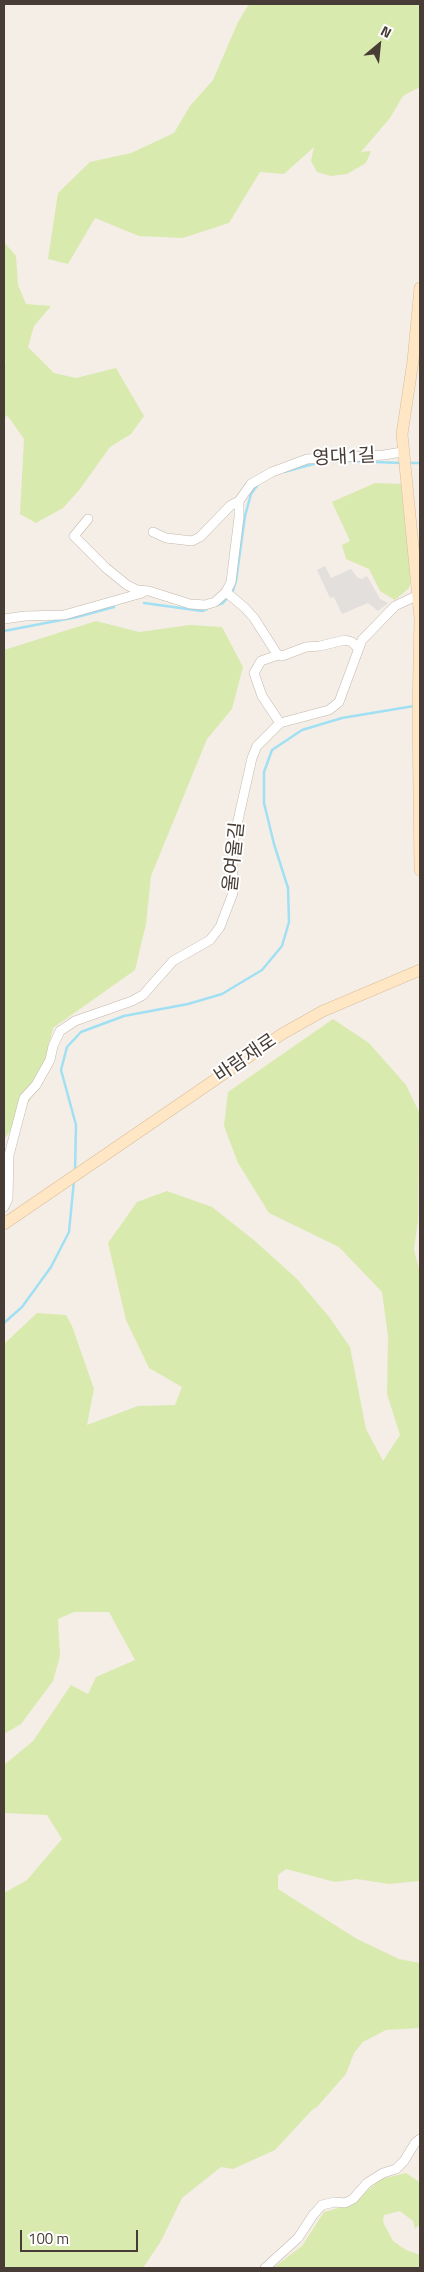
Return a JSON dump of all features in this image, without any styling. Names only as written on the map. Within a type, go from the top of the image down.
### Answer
[{"type":"main road","points":[[420,288],[413,361],[402,434],[403,460],[420,618],[418,712],[420,870]]},
{"type":"main road","name":"바람재로","points":[[4,1224],[282,1034],[315,1015],[420,970]]},
{"type":"street","name":"영대1길","points":[[153,532],[166,538],[192,541],[200,537],[231,505],[239,501],[251,484],[260,478],[307,459],[384,455],[403,460]]},
{"type":"street","points":[[228,595],[233,570],[239,501]]},
{"type":"street","points":[[88,519],[74,536],[126,585],[137,590],[149,591],[190,604],[205,605],[228,595]]},
{"type":"street","points":[[4,619],[25,616],[64,615],[149,591]]},
{"type":"street","points":[[228,595],[254,618],[278,655]]},
{"type":"street","name":"울여울길","points":[[4,1207],[8,1199],[9,1155],[24,1098],[36,1085],[50,1060],[53,1046],[60,1031],[76,1021],[132,1001],[143,995],[173,961],[210,940],[220,927],[233,894],[232,847],[252,758],[263,738],[280,723],[329,710],[339,702],[358,648],[383,616],[396,605],[418,595]]},
{"type":"street","points":[[280,723],[262,696],[254,672],[261,661],[306,647],[320,646],[344,640],[352,642],[358,648]]},
{"type":"street","points":[[265,2268],[298,2238],[322,2205],[335,2202],[345,2203],[353,2199],[367,2183],[383,2174],[396,2170],[415,2143],[420,2139]]},
{"type":"green space","points":[[249,4],[420,4],[420,87],[403,96],[390,118],[361,152],[371,151],[366,163],[347,174],[331,176],[317,172],[311,161],[314,147],[284,174],[260,172],[229,223],[183,238],[139,236],[95,218],[68,264],[48,259],[58,193],[90,162],[131,153],[174,133],[190,106],[213,80],[238,22]]},
{"type":"green space","points":[[4,242],[16,256],[18,285],[26,304],[51,306],[34,326],[28,347],[54,373],[76,378],[116,368],[144,416],[131,434],[110,447],[80,489],[63,508],[36,523],[20,514],[24,439],[7,415],[4,420],[4,365],[6,361],[4,360]]},
{"type":"green space","points":[[375,483],[401,484],[411,581],[409,588],[395,600],[380,591],[369,569],[346,559],[342,545],[350,541],[332,502]]},
{"type":"green space","points":[[96,621],[139,632],[190,625],[222,627],[243,667],[232,709],[207,739],[151,876],[146,924],[135,970],[53,1028],[39,1086],[4,1140],[4,650]]},
{"type":"green space","points":[[333,1019],[369,1043],[406,1085],[419,1112],[418,1221],[414,1249],[420,1273],[420,1881],[389,1884],[357,1879],[335,1882],[286,1869],[278,1875],[278,1889],[357,1939],[399,1959],[420,1963],[420,2028],[386,2030],[363,2042],[354,2053],[346,2074],[275,2150],[233,2169],[221,2167],[182,2198],[161,2241],[143,2268],[4,2268],[4,1893],[27,1880],[62,1839],[47,1815],[4,1813],[4,1765],[33,1741],[71,1685],[88,1694],[96,1677],[135,1660],[109,1612],[74,1612],[58,1619],[60,1656],[53,1681],[21,1724],[4,1734],[4,1344],[37,1313],[66,1315],[72,1326],[94,1389],[87,1425],[138,1406],[175,1405],[182,1387],[149,1368],[126,1320],[108,1243],[137,1202],[167,1191],[212,1207],[255,1241],[297,1279],[330,1318],[350,1347],[366,1429],[383,1461],[400,1435],[387,1394],[388,1336],[382,1292],[339,1247],[269,1213],[238,1163],[224,1126],[228,1092]]},
{"type":"green space","points":[[406,2173],[418,2181],[420,2187],[420,2224],[415,2229],[413,2221],[400,2211],[384,2215],[383,2222],[393,2241],[406,2250],[420,2255],[420,2268],[273,2268],[302,2246],[324,2212],[350,2205],[381,2179]]},
{"type":"shaded area","points":[[325,566],[331,578],[351,569],[357,577],[362,579],[367,576],[380,599],[388,603],[378,611],[368,603],[342,614],[334,597],[330,598],[317,570]]},
{"type":"waterway","points":[[348,461],[402,463]]},
{"type":"waterway","points":[[284,472],[317,463]]},
{"type":"waterway","points":[[408,463],[420,463]]},
{"type":"waterway","points":[[232,593],[236,581],[245,516],[251,494],[259,483]]},
{"type":"waterway","points":[[217,605],[223,603],[228,597]]},
{"type":"waterway","points":[[144,603],[202,611],[207,609]]},
{"type":"waterway","points":[[4,631],[77,617],[114,607]]},
{"type":"waterway","points":[[75,1172],[76,1125],[61,1070],[67,1047],[81,1032],[124,1016],[188,1004],[222,994],[262,970],[282,946],[289,922],[288,888],[274,844],[264,803],[264,772],[272,750],[302,730],[342,718],[414,706]]},
{"type":"waterway","points":[[4,1323],[22,1307],[51,1267],[69,1232],[74,1180]]}]
